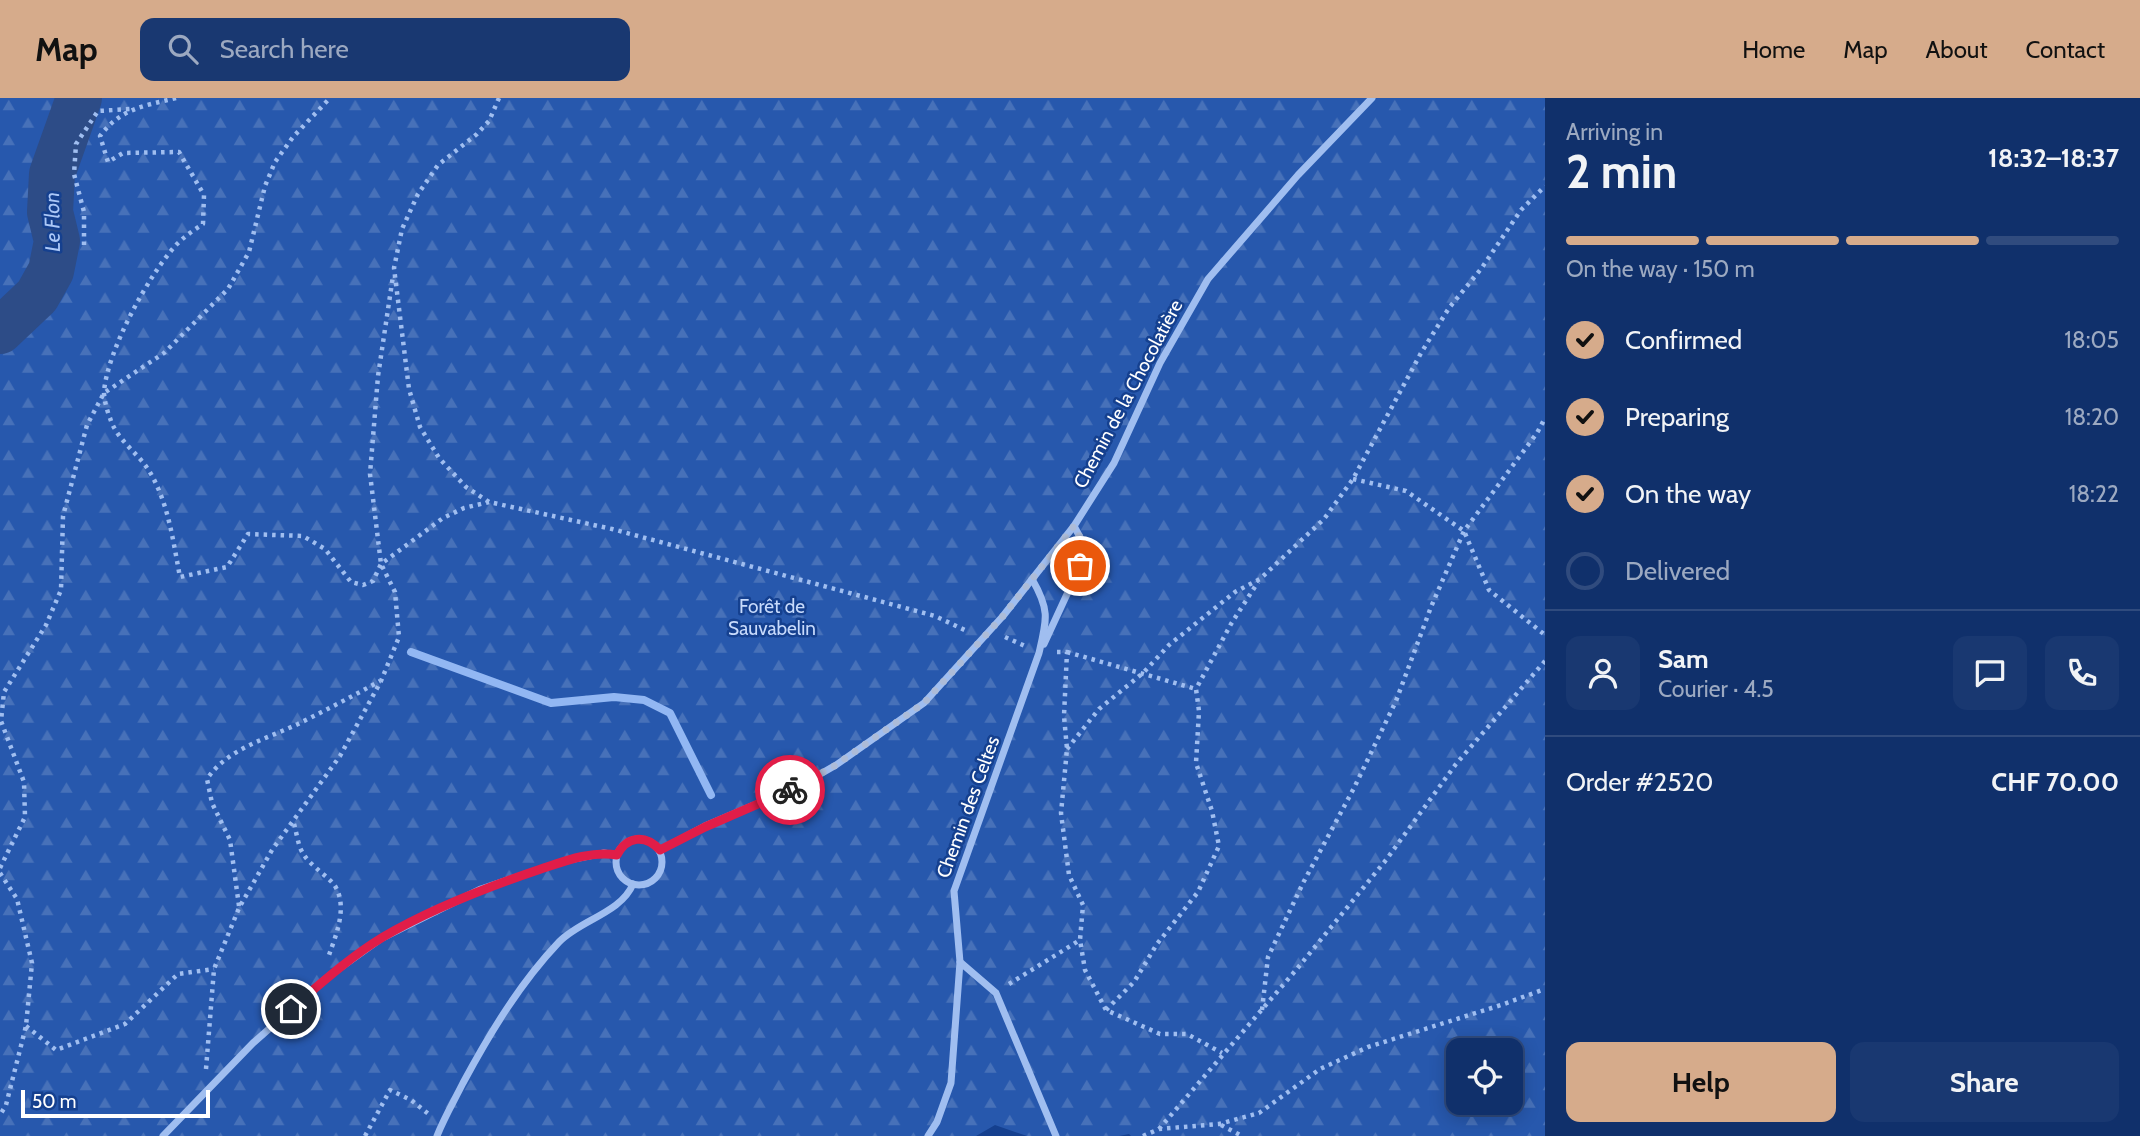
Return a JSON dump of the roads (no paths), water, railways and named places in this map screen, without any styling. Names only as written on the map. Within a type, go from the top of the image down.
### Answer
[{"type":"street","name":"Chemin de la Chocolatière","points":[[660,850],[803,784],[836,765],[924,703],[1032,579],[1074,526],[1114,463],[1160,363],[1208,278],[1298,175],[1372,98]]},
{"type":"street","name":"Chemin des Celtes","points":[[1034,667],[1080,566],[1082,541],[1074,526]]},
{"type":"street","name":"Chemin des Celtes","points":[[928,1136],[937,1122],[951,1083],[960,962],[954,891],[1039,653],[1047,618],[1041,595],[1032,579]]},
{"type":"street","points":[[637,839],[646,839],[660,850],[663,864],[658,877],[646,884],[633,884],[622,878],[617,867],[617,855],[621,847],[637,839]]},
{"type":"street","points":[[163,1136],[253,1043],[329,976],[382,938],[481,889],[564,861],[604,852],[617,855]]},
{"type":"street","points":[[438,1136],[479,1053],[525,982],[561,940],[628,897],[633,884]]},
{"type":"street","points":[[960,962],[996,993],[1056,1136]]},
{"type":"waterway","name":"Le Flon","points":[[0,331],[37,296],[51,271],[57,241],[50,212],[52,174],[79,98]]},
{"type":"waterway","points":[[411,652],[551,703],[614,697],[644,700],[670,713],[711,795]]},
{"type":"park label","name":"Forêt de Sauvabelin","points":[[772,617]]}]
